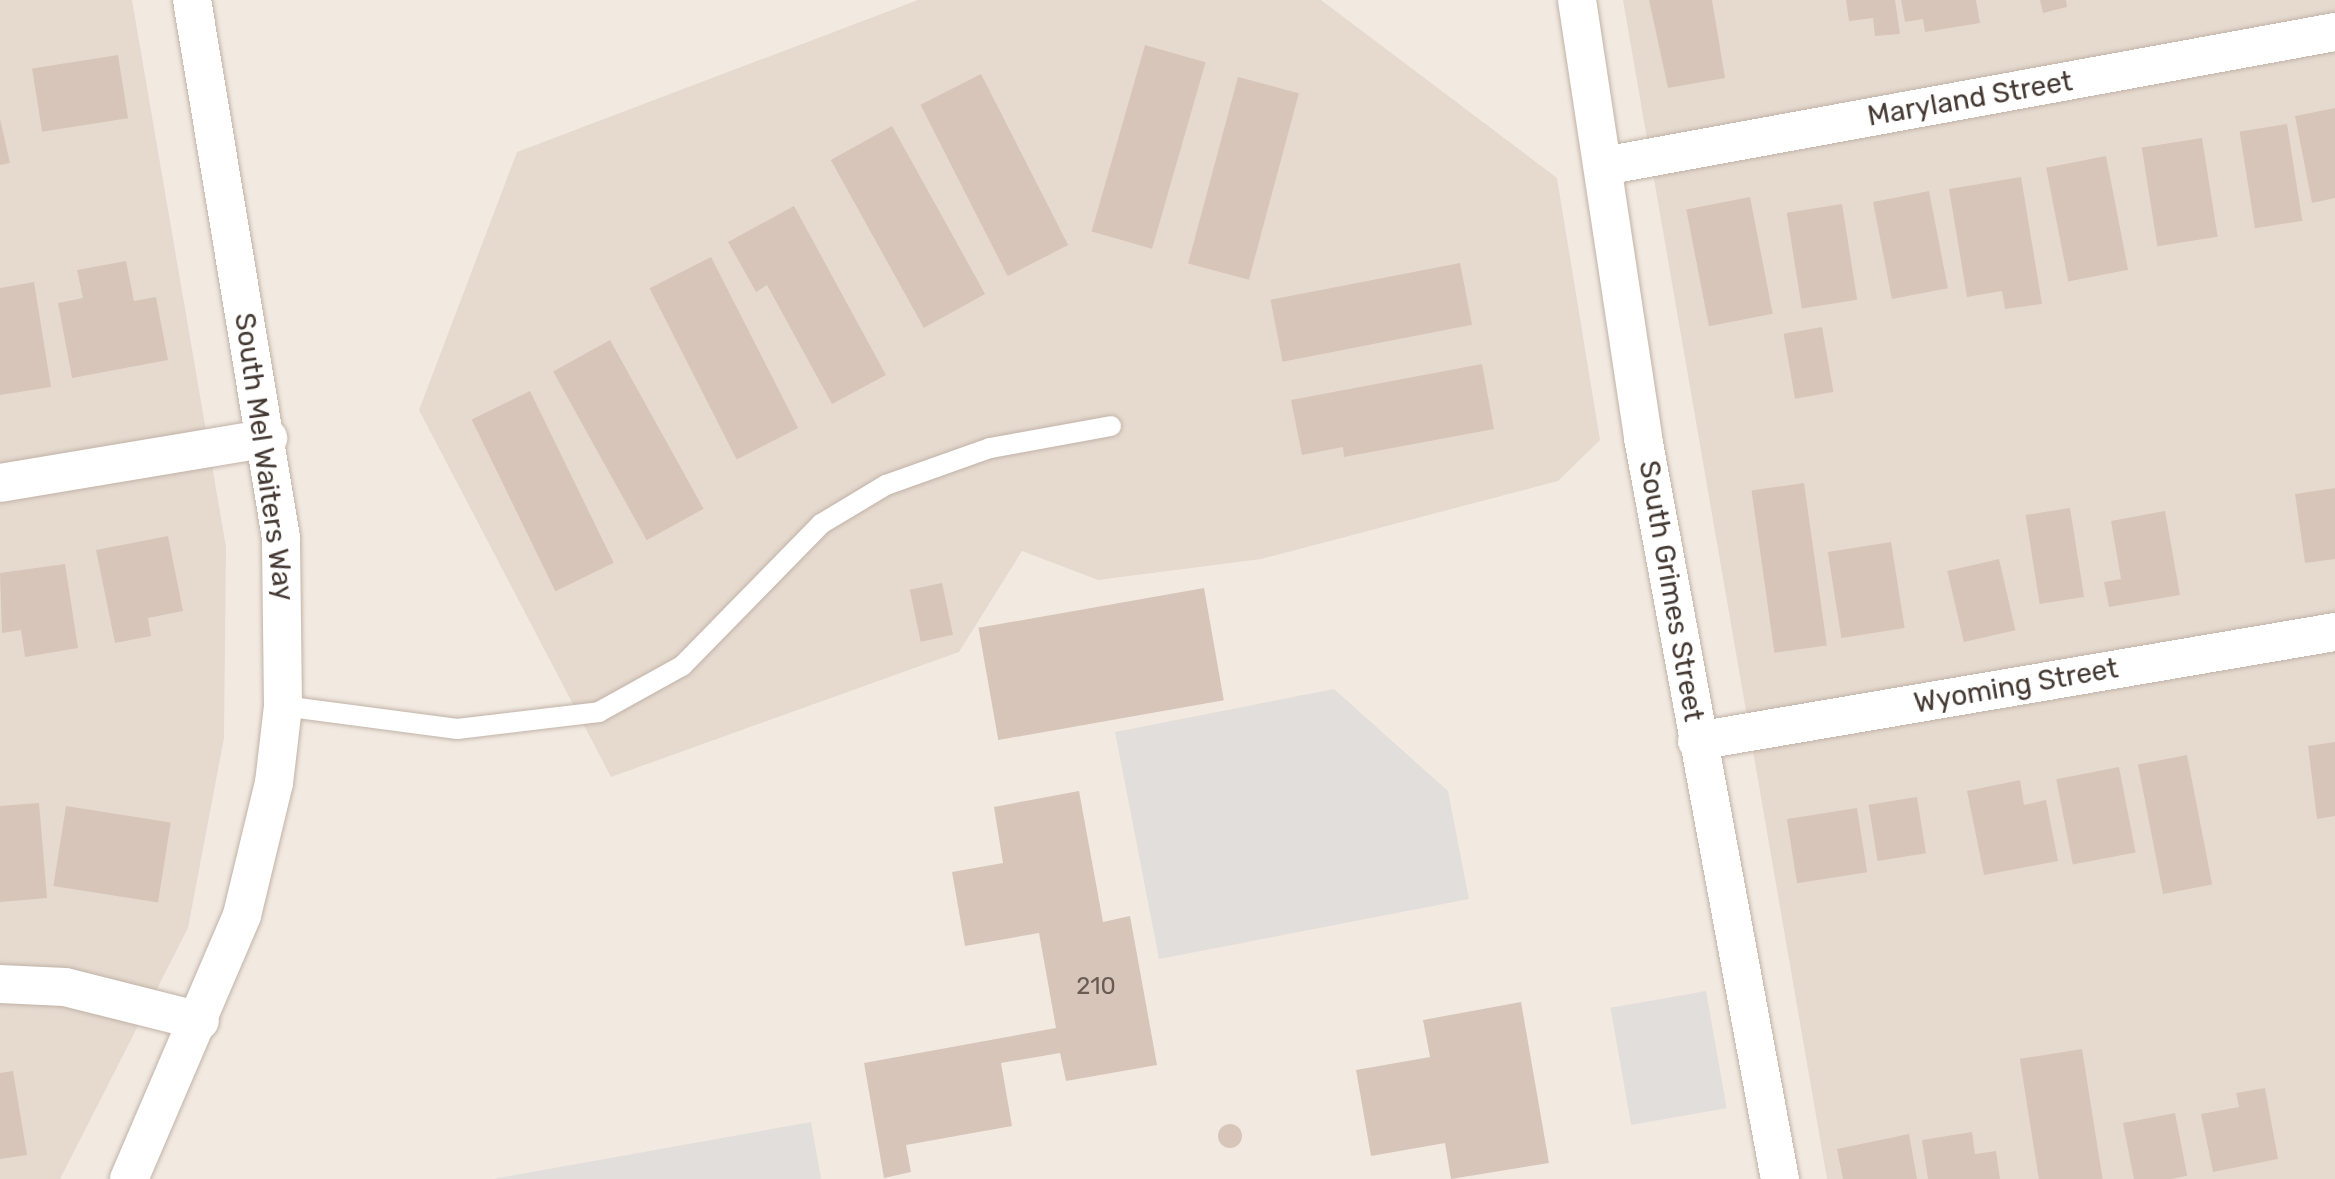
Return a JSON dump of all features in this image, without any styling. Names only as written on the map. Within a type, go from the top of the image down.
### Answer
[{"type":"street","name":"South Mel Waiters Way","points":[[129,1179],[200,1021],[242,915],[274,783],[283,706],[281,538],[268,438],[192,0]]},
{"type":"street","name":"South Grimes Street","points":[[1577,0],[1697,741],[1780,1179]]},
{"type":"street","name":"Maryland Street","points":[[1604,166],[2335,32]]},
{"type":"street","points":[[0,483],[268,438]]},
{"type":"street","name":"Wyoming Street","points":[[1697,741],[2335,632]]},
{"type":"street","points":[[0,984],[65,987],[200,1021]]},
{"type":"lane","points":[[283,706],[457,729],[599,712],[682,666],[821,524],[886,485],[990,448],[1111,426]]},
{"type":"shaded area","points":[[0,0],[132,0],[226,547],[224,738],[188,928],[60,1179],[0,1179]]},
{"type":"shaded area","points":[[918,0],[1321,0],[1557,178],[1600,440],[1558,481],[1261,559],[1098,580],[1022,551],[959,652],[611,777],[419,410],[517,152]]},
{"type":"shaded area","points":[[1623,0],[2335,0],[2335,1179],[1827,1179]]},
{"type":"shaded area","points":[[1334,689],[1448,791],[1469,899],[1159,959],[1115,732]]},
{"type":"shaded area","points":[[1706,991],[1727,1108],[1631,1125],[1610,1008]]},
{"type":"shaded area","points":[[811,1122],[821,1179],[493,1179]]},
{"type":"building","points":[[1649,0],[1712,0],[1725,78],[1668,88]]},
{"type":"building","points":[[1846,0],[1895,0],[1900,34],[1875,36],[1873,18],[1849,21]]},
{"type":"building","points":[[1901,0],[1976,0],[1980,23],[1925,32],[1923,19],[1905,22]]},
{"type":"building","points":[[2040,0],[2066,0],[2067,7],[2043,13]]},
{"type":"building","points":[[1145,45],[1206,62],[1152,249],[1092,231]]},
{"type":"building","points":[[118,55],[128,118],[42,132],[32,69]]},
{"type":"building","points":[[981,74],[1068,245],[1008,276],[920,105]]},
{"type":"building","points":[[1238,77],[1299,93],[1249,280],[1188,263]]},
{"type":"building","points":[[2335,108],[2335,198],[2312,203],[2295,116]]},
{"type":"building","points":[[0,119],[10,163],[0,165]]},
{"type":"building","points":[[2287,124],[2302,221],[2255,228],[2240,132]]},
{"type":"building","points":[[892,126],[985,294],[924,328],[831,160]]},
{"type":"building","points":[[2202,138],[2218,237],[2157,246],[2142,148]]},
{"type":"building","points":[[2106,156],[2128,270],[2068,282],[2046,168]]},
{"type":"building","points":[[2021,177],[2042,304],[2005,309],[2002,291],[1967,297],[1949,189]]},
{"type":"building","points":[[1929,191],[1948,288],[1892,299],[1873,202]]},
{"type":"building","points":[[1750,197],[1773,314],[1709,326],[1686,209]]},
{"type":"building","points":[[1842,204],[1857,300],[1802,309],[1787,213]]},
{"type":"building","points":[[794,206],[886,375],[832,404],[767,285],[756,292],[728,242]]},
{"type":"building","points":[[711,257],[798,428],[737,459],[650,288]]},
{"type":"building","points":[[126,261],[134,301],[156,297],[168,360],[72,378],[58,303],[83,298],[77,270]]},
{"type":"building","points":[[1460,263],[1472,325],[1283,362],[1271,300]]},
{"type":"building","points":[[34,282],[51,387],[0,395],[0,288]]},
{"type":"building","points":[[1822,327],[1833,392],[1795,399],[1784,334]]},
{"type":"building","points":[[610,340],[704,509],[647,540],[553,372]]},
{"type":"building","points":[[1482,364],[1494,429],[1344,457],[1343,447],[1302,455],[1291,400]]},
{"type":"building","points":[[530,391],[614,563],[555,591],[472,419]]},
{"type":"building","points":[[1804,483],[1827,645],[1774,653],[1752,490]]},
{"type":"building","points":[[2335,488],[2335,559],[2305,563],[2295,494]]},
{"type":"building","points":[[2070,508],[2084,597],[2040,604],[2026,515]]},
{"type":"building","points":[[2165,511],[2180,595],[2109,607],[2104,582],[2121,579],[2111,521]]},
{"type":"building","points":[[168,536],[183,611],[148,618],[151,636],[115,643],[96,550]]},
{"type":"building","points":[[1891,542],[1905,628],[1841,638],[1828,552]]},
{"type":"building","points":[[1999,559],[2015,630],[1964,642],[1947,571]]},
{"type":"building","points":[[65,564],[78,648],[25,657],[21,630],[2,633],[0,573]]},
{"type":"building","points":[[942,583],[953,635],[921,642],[910,590]]},
{"type":"building","points":[[1204,588],[1224,700],[998,740],[978,628]]},
{"type":"building","points":[[2335,742],[2335,816],[2317,819],[2308,746]]},
{"type":"building","points":[[2187,755],[2212,885],[2163,894],[2138,765]]},
{"type":"building","points":[[2119,767],[2136,852],[2073,865],[2056,779]]},
{"type":"building","points":[[2020,780],[2024,805],[2046,800],[2058,861],[1984,875],[1967,791]]},
{"type":"building","points":[[1079,791],[1103,922],[1130,916],[1157,1065],[1066,1081],[1060,1053],[1001,1063],[1012,1126],[906,1145],[911,1172],[884,1178],[864,1063],[1056,1028],[1039,933],[965,946],[952,872],[1003,863],[994,807]]},
{"type":"building","points":[[1917,797],[1926,853],[1878,861],[1869,805]]},
{"type":"building","points":[[39,803],[47,898],[0,902],[0,806]]},
{"type":"building","points":[[66,806],[171,823],[158,903],[53,886]]},
{"type":"building","points":[[1857,808],[1867,872],[1797,883],[1787,819]]},
{"type":"building","points":[[1521,1002],[1549,1163],[1451,1179],[1445,1143],[1371,1156],[1356,1070],[1430,1057],[1423,1020]]},
{"type":"building","points":[[2082,1049],[2103,1179],[2039,1179],[2020,1059]]},
{"type":"building","points":[[13,1071],[27,1155],[0,1159],[0,1073]]},
{"type":"building","points":[[2265,1088],[2278,1159],[2213,1172],[2201,1114],[2239,1107],[2236,1093]]},
{"type":"building","points":[[2175,1113],[2187,1176],[2134,1179],[2123,1123]]},
{"type":"building","points":[[1230,1124],[1239,1127],[1242,1136],[1239,1145],[1230,1148],[1221,1145],[1218,1136],[1221,1127]]},
{"type":"building","points":[[1972,1132],[1975,1154],[1996,1151],[2000,1179],[1928,1179],[1922,1140]]},
{"type":"building","points":[[1909,1134],[1917,1179],[1843,1179],[1837,1149]]}]
